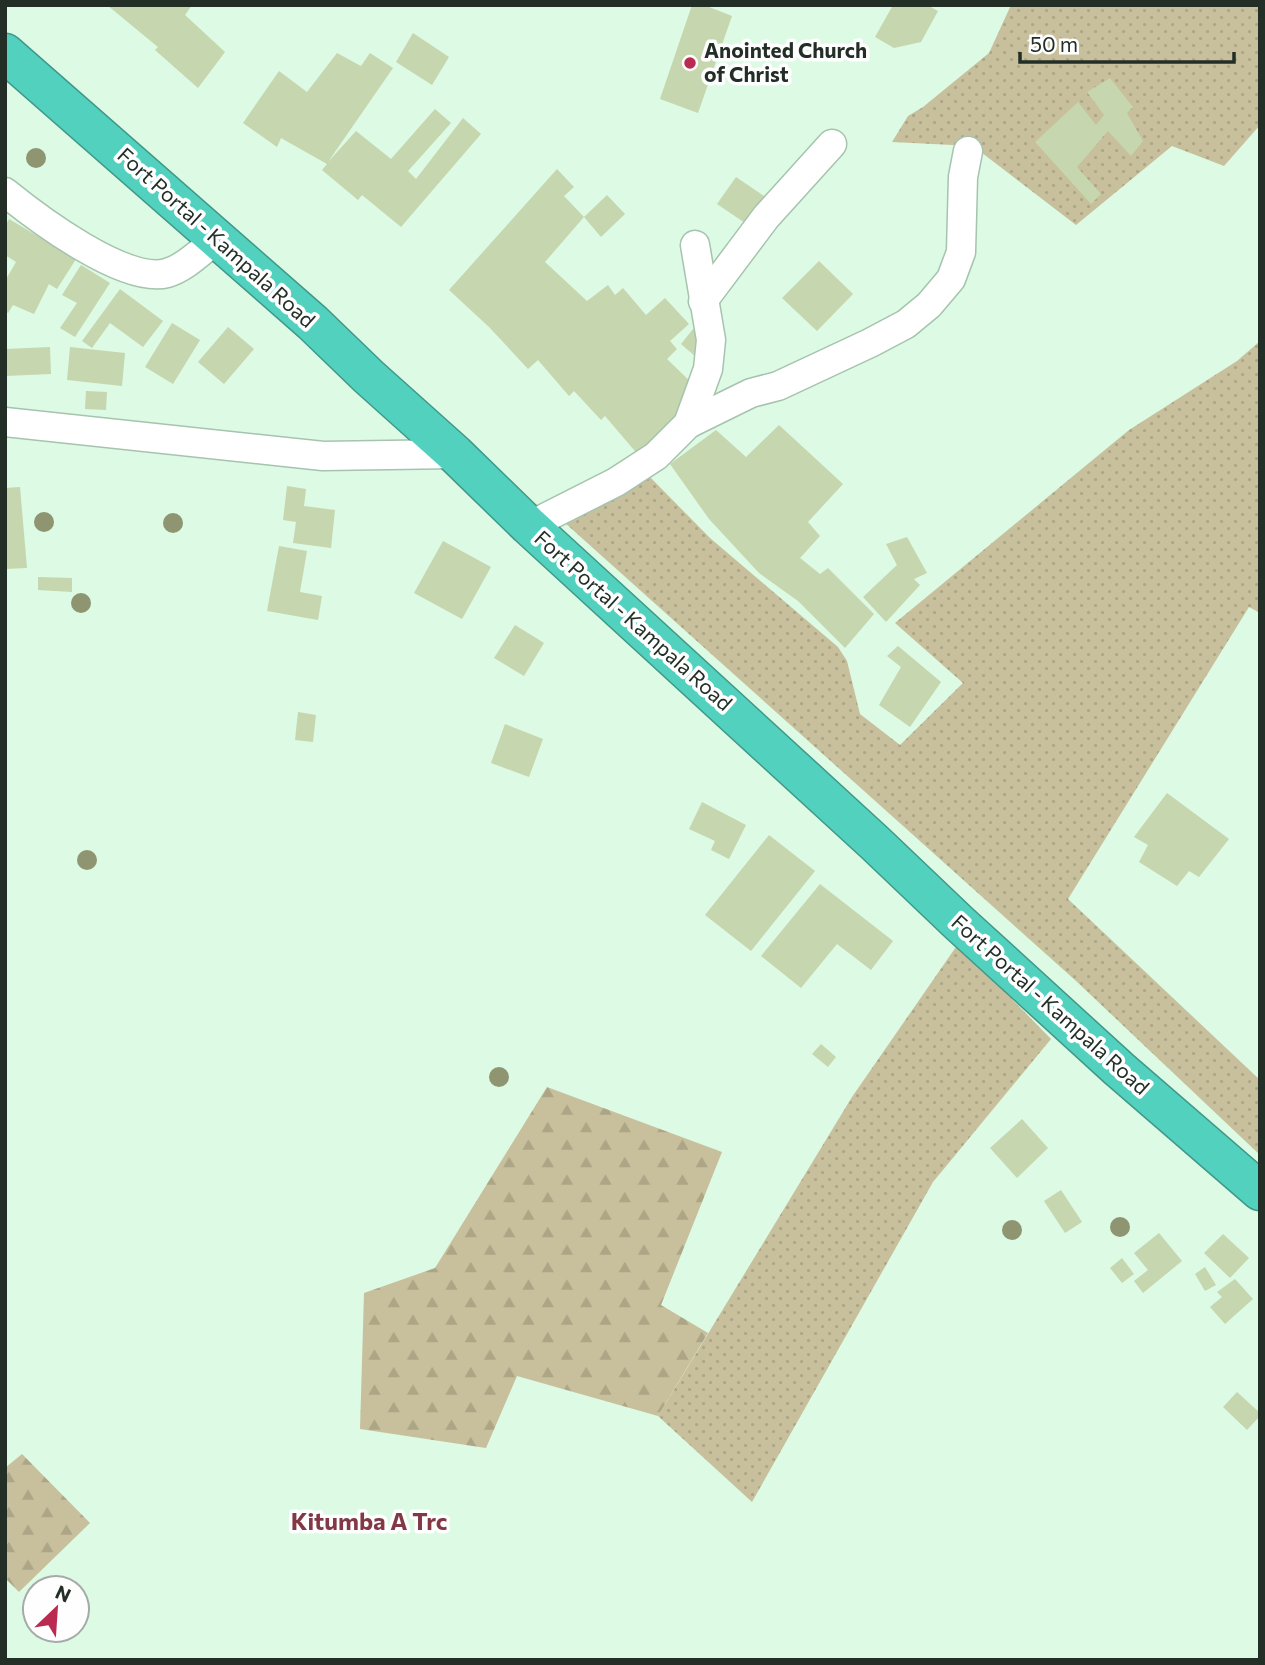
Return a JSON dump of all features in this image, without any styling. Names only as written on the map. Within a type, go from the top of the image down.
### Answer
[{"type":"highway","name":"Fort Portal - Kampala Road","points":[[6,55],[313,323],[529,526],[1119,1069],[1260,1191]]},
{"type":"street","points":[[703,301],[766,217],[832,144]]},
{"type":"street","points":[[529,526],[616,482],[656,456],[688,424],[751,393],[778,386],[870,342],[906,324],[929,305],[951,279],[961,251],[962,183],[968,151]]},
{"type":"street","points":[[5,192],[91,251],[140,274],[164,274],[175,270],[216,240]]},
{"type":"street","points":[[688,424],[708,369],[710,340],[695,244]]},
{"type":"street","points":[[5,422],[323,456],[455,454]]},
{"type":"green space","points":[[1011,5],[1260,5],[1260,125],[1224,166],[1172,146],[1076,225],[973,146],[892,142],[908,116],[923,107],[989,53]]},
{"type":"green space","points":[[1260,341],[1260,613],[1249,607],[1068,899],[1260,1080],[1260,1155],[1075,980],[555,514],[645,472],[710,538],[838,647],[847,661],[860,714],[900,745],[963,683],[895,623],[1129,430],[1237,361]]},
{"type":"green space","points":[[958,944],[1051,1039],[933,1182],[752,1502],[658,1416],[852,1097]]},
{"type":"green space","points":[[547,1087],[722,1152],[661,1305],[708,1333],[658,1416],[517,1376],[486,1448],[360,1429],[364,1293],[435,1268]]},
{"type":"green space","points":[[22,1454],[90,1523],[38,1574],[21,1574],[19,1592],[5,1578],[5,1468]]},
{"type":"building","points":[[107,5],[192,5],[185,15],[225,52],[198,88],[155,50],[158,47]]},
{"type":"building","points":[[692,5],[704,5],[732,16],[698,113],[660,99]]},
{"type":"building","points":[[893,5],[927,5],[938,11],[921,42],[894,48],[875,37]]},
{"type":"building","points":[[413,33],[449,57],[432,85],[396,62]]},
{"type":"building","points":[[337,53],[361,66],[370,53],[393,68],[328,162],[356,131],[391,159],[435,109],[451,123],[408,171],[416,179],[463,118],[481,134],[401,227],[362,195],[358,200],[322,170],[327,164],[281,138],[277,147],[243,123],[279,71],[307,92]]},
{"type":"building","points":[[1110,78],[1133,107],[1127,113],[1143,141],[1131,156],[1108,131],[1077,167],[1101,194],[1091,204],[1035,142],[1078,102],[1096,125],[1104,115],[1087,92]]},
{"type":"building","points":[[557,169],[574,187],[564,196],[584,217],[545,262],[587,301],[608,285],[615,295],[623,288],[646,315],[665,298],[689,324],[670,341],[677,349],[667,359],[699,390],[640,457],[605,416],[601,420],[574,391],[569,396],[538,360],[528,369],[489,327],[449,290]]},
{"type":"building","points":[[736,177],[770,200],[751,227],[717,204]]},
{"type":"building","points":[[607,195],[625,214],[601,237],[584,217]]},
{"type":"building","points":[[9,219],[76,259],[57,289],[49,284],[34,314],[13,305],[8,313],[5,311],[5,281],[16,262],[5,255],[5,226]]},
{"type":"building","points":[[819,261],[853,294],[817,331],[782,298]]},
{"type":"building","points":[[81,265],[110,283],[75,337],[60,328],[77,303],[62,295]]},
{"type":"building","points":[[120,289],[163,321],[143,347],[110,323],[92,348],[82,341]]},
{"type":"building","points":[[172,323],[200,340],[173,384],[145,367]]},
{"type":"building","points":[[228,327],[254,349],[224,384],[198,362]]},
{"type":"building","points":[[693,329],[709,342],[696,357],[681,344]]},
{"type":"building","points":[[50,347],[51,374],[5,376],[5,349]]},
{"type":"building","points":[[70,347],[125,353],[122,386],[67,380]]},
{"type":"building","points":[[86,391],[107,392],[106,410],[85,409]]},
{"type":"building","points":[[779,425],[843,484],[808,522],[820,536],[800,558],[820,574],[828,568],[874,614],[845,648],[798,601],[759,573],[709,519],[670,464],[716,430],[746,457]]},
{"type":"building","points":[[287,486],[306,489],[304,506],[335,510],[331,548],[293,543],[296,522],[283,520]]},
{"type":"building","points":[[20,487],[27,568],[5,569],[5,488]]},
{"type":"building","points":[[907,537],[927,573],[914,579],[920,585],[886,622],[863,597],[897,565],[886,544]]},
{"type":"building","points":[[443,541],[491,567],[462,619],[414,593]]},
{"type":"building","points":[[279,546],[307,551],[300,592],[322,596],[318,620],[267,611]]},
{"type":"building","points":[[38,577],[72,578],[72,592],[38,590]]},
{"type":"building","points":[[515,625],[544,643],[524,676],[494,658]]},
{"type":"building","points":[[898,646],[941,682],[910,727],[879,705],[901,667],[887,656]]},
{"type":"building","points":[[298,712],[316,715],[313,742],[295,740]]},
{"type":"building","points":[[505,724],[543,739],[529,777],[491,763]]},
{"type":"building","points":[[1167,793],[1229,839],[1199,877],[1189,871],[1177,886],[1139,862],[1148,845],[1134,837]]},
{"type":"building","points":[[702,802],[746,825],[729,859],[711,850],[715,841],[689,829]]},
{"type":"building","points":[[769,835],[815,871],[751,951],[705,915]]},
{"type":"building","points":[[820,884],[893,941],[871,970],[837,944],[801,988],[761,956]]},
{"type":"building","points":[[821,1044],[836,1057],[828,1067],[812,1054]]},
{"type":"building","points":[[1022,1119],[1048,1148],[1017,1178],[990,1148]]},
{"type":"building","points":[[1061,1190],[1082,1222],[1065,1233],[1044,1201]]},
{"type":"building","points":[[1159,1233],[1182,1261],[1143,1293],[1134,1281],[1148,1270],[1134,1253]]},
{"type":"building","points":[[1223,1234],[1249,1258],[1230,1278],[1204,1253]]},
{"type":"building","points":[[1122,1258],[1134,1274],[1122,1283],[1110,1268]]},
{"type":"building","points":[[1205,1267],[1216,1285],[1205,1291],[1195,1274]]},
{"type":"building","points":[[1235,1279],[1253,1299],[1225,1324],[1210,1307],[1222,1297],[1217,1292]]},
{"type":"building","points":[[1237,1392],[1260,1413],[1247,1430],[1223,1407]]},
{"type":"place","name":"Anointed Church of Christ","points":[[690,63]]},
{"type":"district","name":"Kitumba A Trc","points":[[369,1522]]}]
